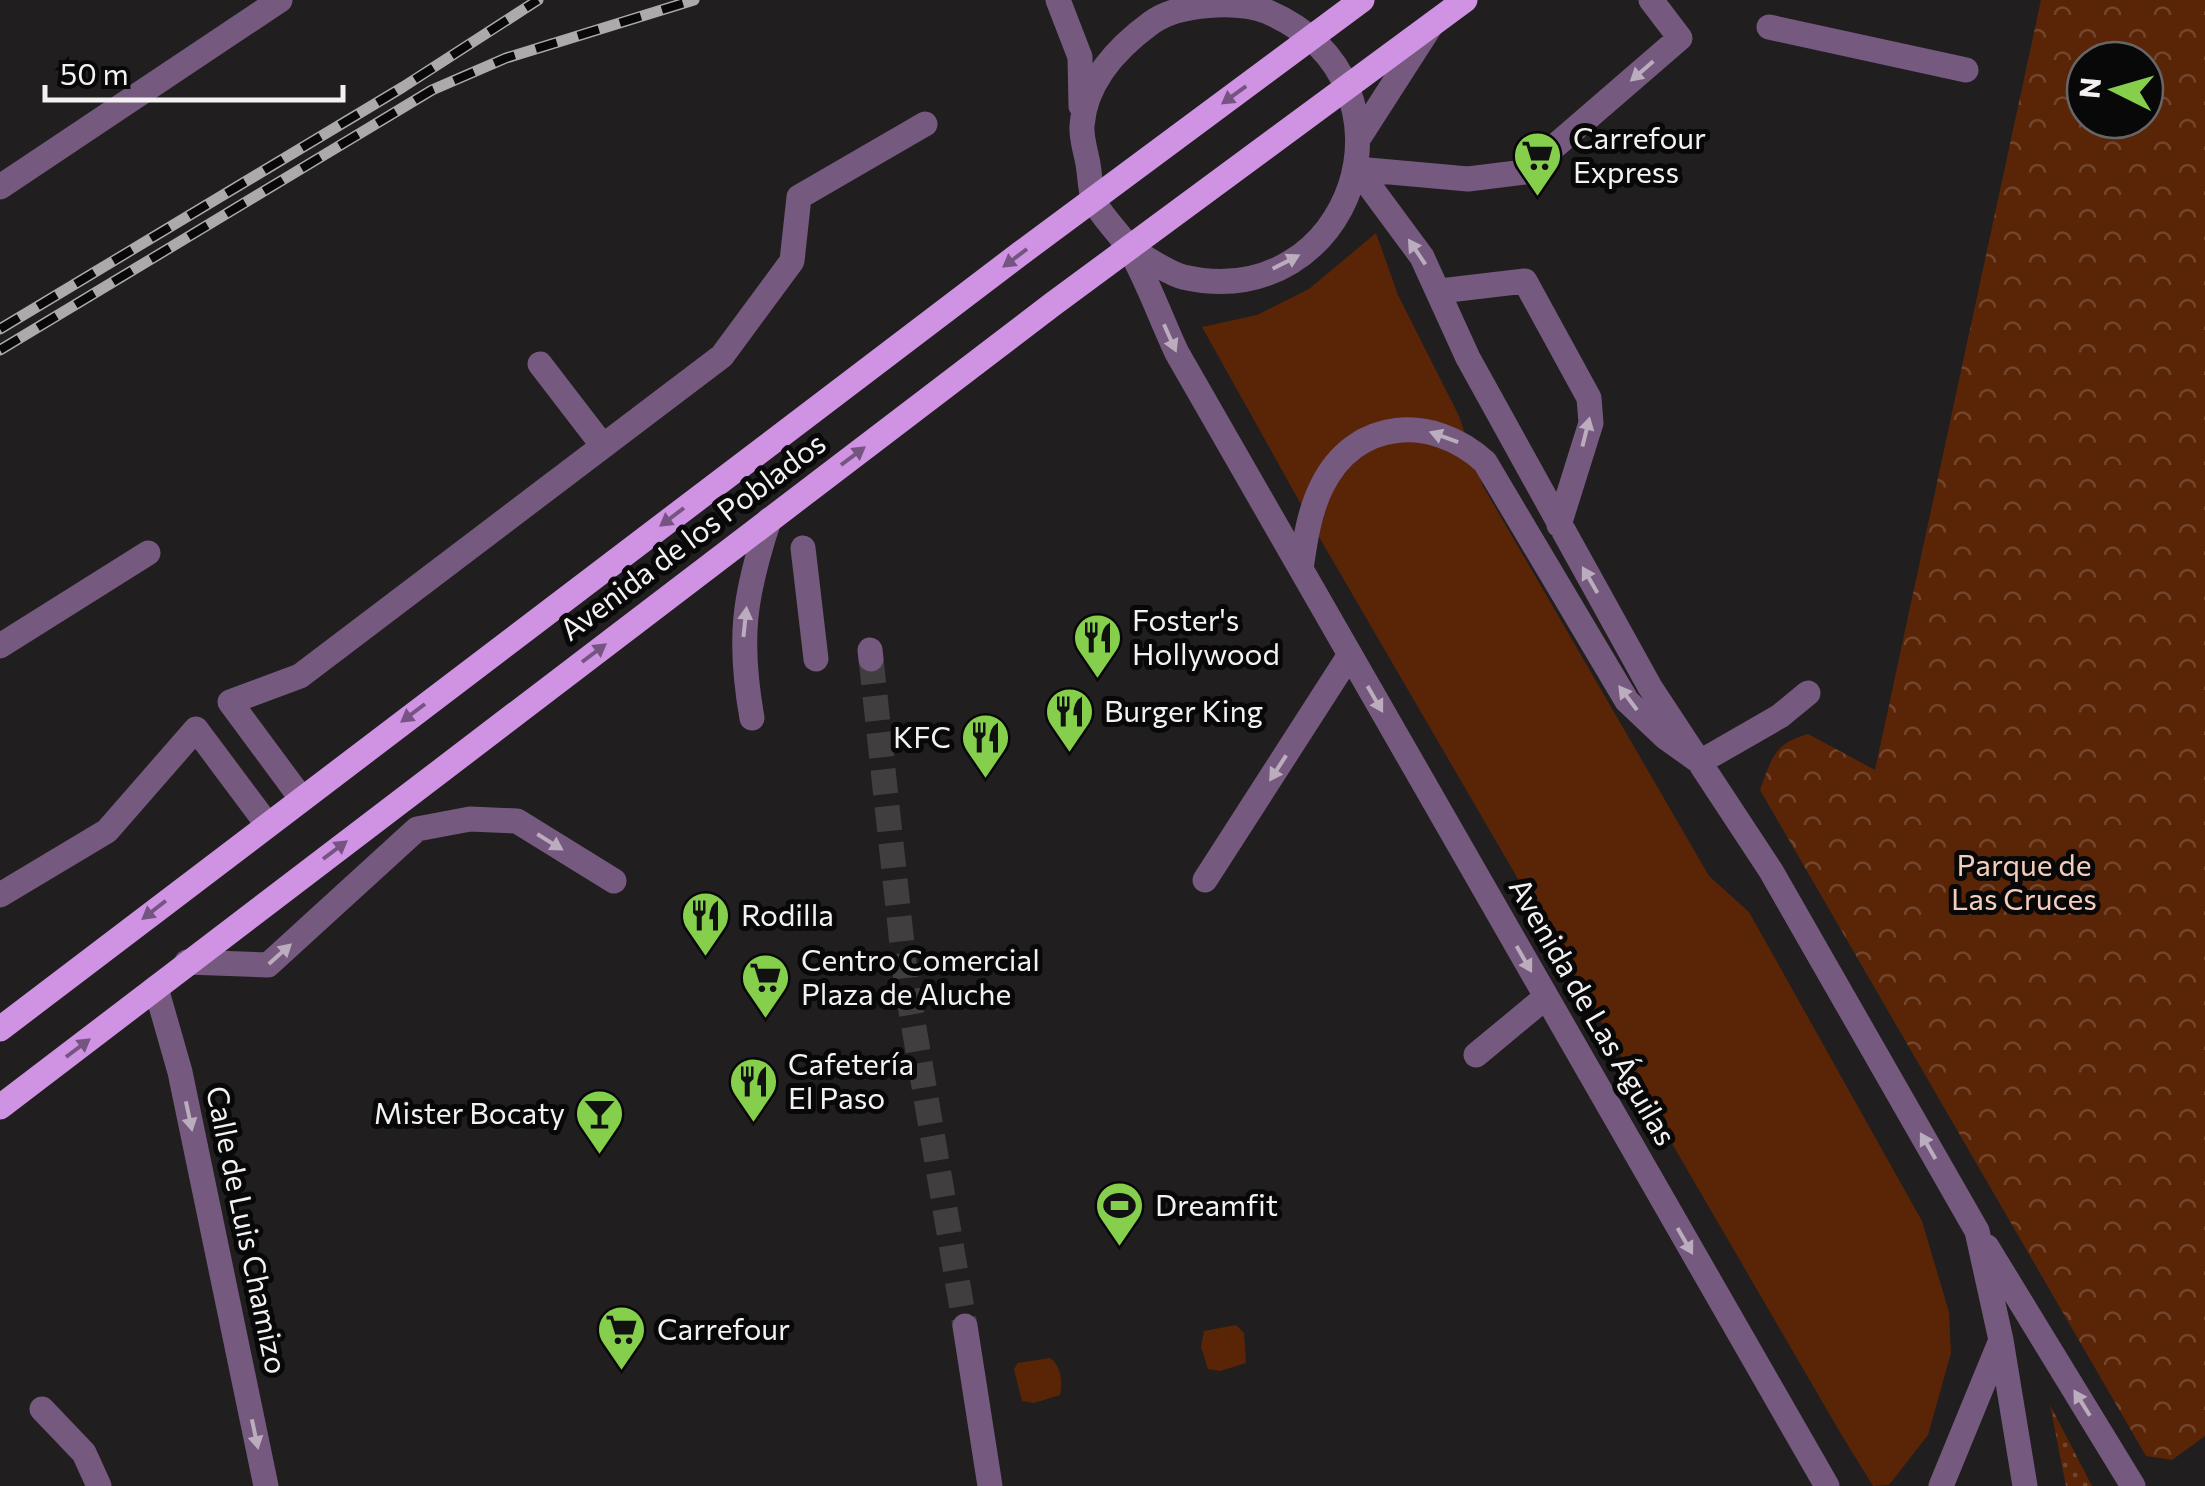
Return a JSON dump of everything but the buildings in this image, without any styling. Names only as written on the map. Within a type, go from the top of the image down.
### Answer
[{"type":"main road","name":"Avenida de los Poblados","points":[[0,1029],[1362,0]]},
{"type":"main road","name":"Avenida de los Poblados","points":[[0,1107],[769,520],[1465,0]]},
{"type":"street","points":[[0,187],[280,0]]},
{"type":"street","points":[[1058,0],[1080,56],[1082,126]]},
{"type":"street","points":[[1357,169],[1468,179],[1525,172],[1680,38],[1652,0]]},
{"type":"street","name":"Avenida de Las Águilas","points":[[1130,248],[1181,276],[1238,281],[1292,262],[1335,222],[1357,169],[1360,136],[1348,88],[1312,38],[1266,5],[1212,3],[1152,8],[1095,82],[1082,126],[1094,200],[1130,248],[1177,354],[1827,1486]]},
{"type":"street","name":"Avenida de los Poblados","points":[[1360,136],[1431,26]]},
{"type":"street","points":[[1769,27],[1966,70]]},
{"type":"street","points":[[0,896],[108,831],[196,729],[230,702],[300,676],[722,356],[792,260],[799,198],[925,124]]},
{"type":"street","points":[[1357,169],[1422,257],[1468,358],[1650,687],[1770,871],[1977,1231],[2133,1486]]},
{"type":"street","points":[[1440,291],[1525,281],[1589,398],[1592,422],[1559,525]]},
{"type":"street","points":[[540,364],[603,446]]},
{"type":"street","points":[[1301,569],[1308,526],[1323,484],[1350,450],[1392,430],[1416,428],[1450,437],[1485,462],[1627,701],[1664,736],[1700,762]]},
{"type":"street","points":[[752,718],[744,669],[744,618],[769,520]]},
{"type":"street","points":[[803,548],[816,659]]},
{"type":"street","points":[[0,646],[148,553]]},
{"type":"street","points":[[1206,880],[1350,656]]},
{"type":"street","points":[[1700,762],[1780,716],[1808,694]]},
{"type":"street","points":[[230,702],[301,798]]},
{"type":"street","points":[[196,729],[267,824]]},
{"type":"street","points":[[187,962],[268,966],[417,829],[452,822],[516,821],[614,881]]},
{"type":"street","name":"Calle de Luis Chamizo","points":[[156,988],[180,1072],[266,1486]]},
{"type":"street","points":[[1476,1054],[1546,998]]},
{"type":"street","points":[[1977,1231],[2001,1340],[2025,1486]]},
{"type":"street","points":[[965,1326],[990,1486]]},
{"type":"street","points":[[1941,1486],[2001,1340]]},
{"type":"street","points":[[42,1409],[84,1453],[100,1486]]},
{"type":"green space","name":"Parque de Las Cruces","points":[[2041,0],[2205,0],[2205,1436],[2172,1460],[2146,1456],[1760,790],[1775,754],[1787,742],[1808,734],[1875,770]]},
{"type":"green space","points":[[1376,233],[1398,295],[1459,416],[1483,486],[1709,876],[1749,912],[1922,1221],[1949,1312],[1951,1353],[1928,1435],[1889,1485],[1873,1486],[1841,1434],[1326,549],[1202,327],[1257,315],[1309,289]]},
{"type":"green space","points":[[1236,1325],[1244,1333],[1246,1363],[1220,1371],[1208,1369],[1201,1347],[1204,1331]]},
{"type":"green space","points":[[1050,1358],[1060,1375],[1060,1395],[1034,1403],[1022,1401],[1014,1369],[1018,1363]]},
{"type":"green space","points":[[2050,1405],[2092,1486],[2066,1486]]},
{"type":"tunnel","points":[[871,659],[906,981],[965,1326]]},
{"type":"railway","points":[[0,329],[403,87],[538,0]]},
{"type":"railway","points":[[0,350],[432,90],[506,58],[694,0]]},
{"type":"place","name":"Carrefour Express","points":[[1538,198]]},
{"type":"place","name":"Foster's Hollywood","points":[[1097,680]]},
{"type":"place","name":"Burger King","points":[[1069,754]]},
{"type":"place","name":"KFC","points":[[986,780]]},
{"type":"place","name":"Rodilla","points":[[706,958]]},
{"type":"place","name":"Centro Comercial Plaza de Aluche","points":[[766,1020]]},
{"type":"place","name":"Cafetería El Paso","points":[[753,1124]]},
{"type":"place","name":"Mister Bocaty","points":[[600,1156]]},
{"type":"place","name":"Dreamfit","points":[[1120,1248]]},
{"type":"place","name":"Carrefour","points":[[622,1372]]}]
